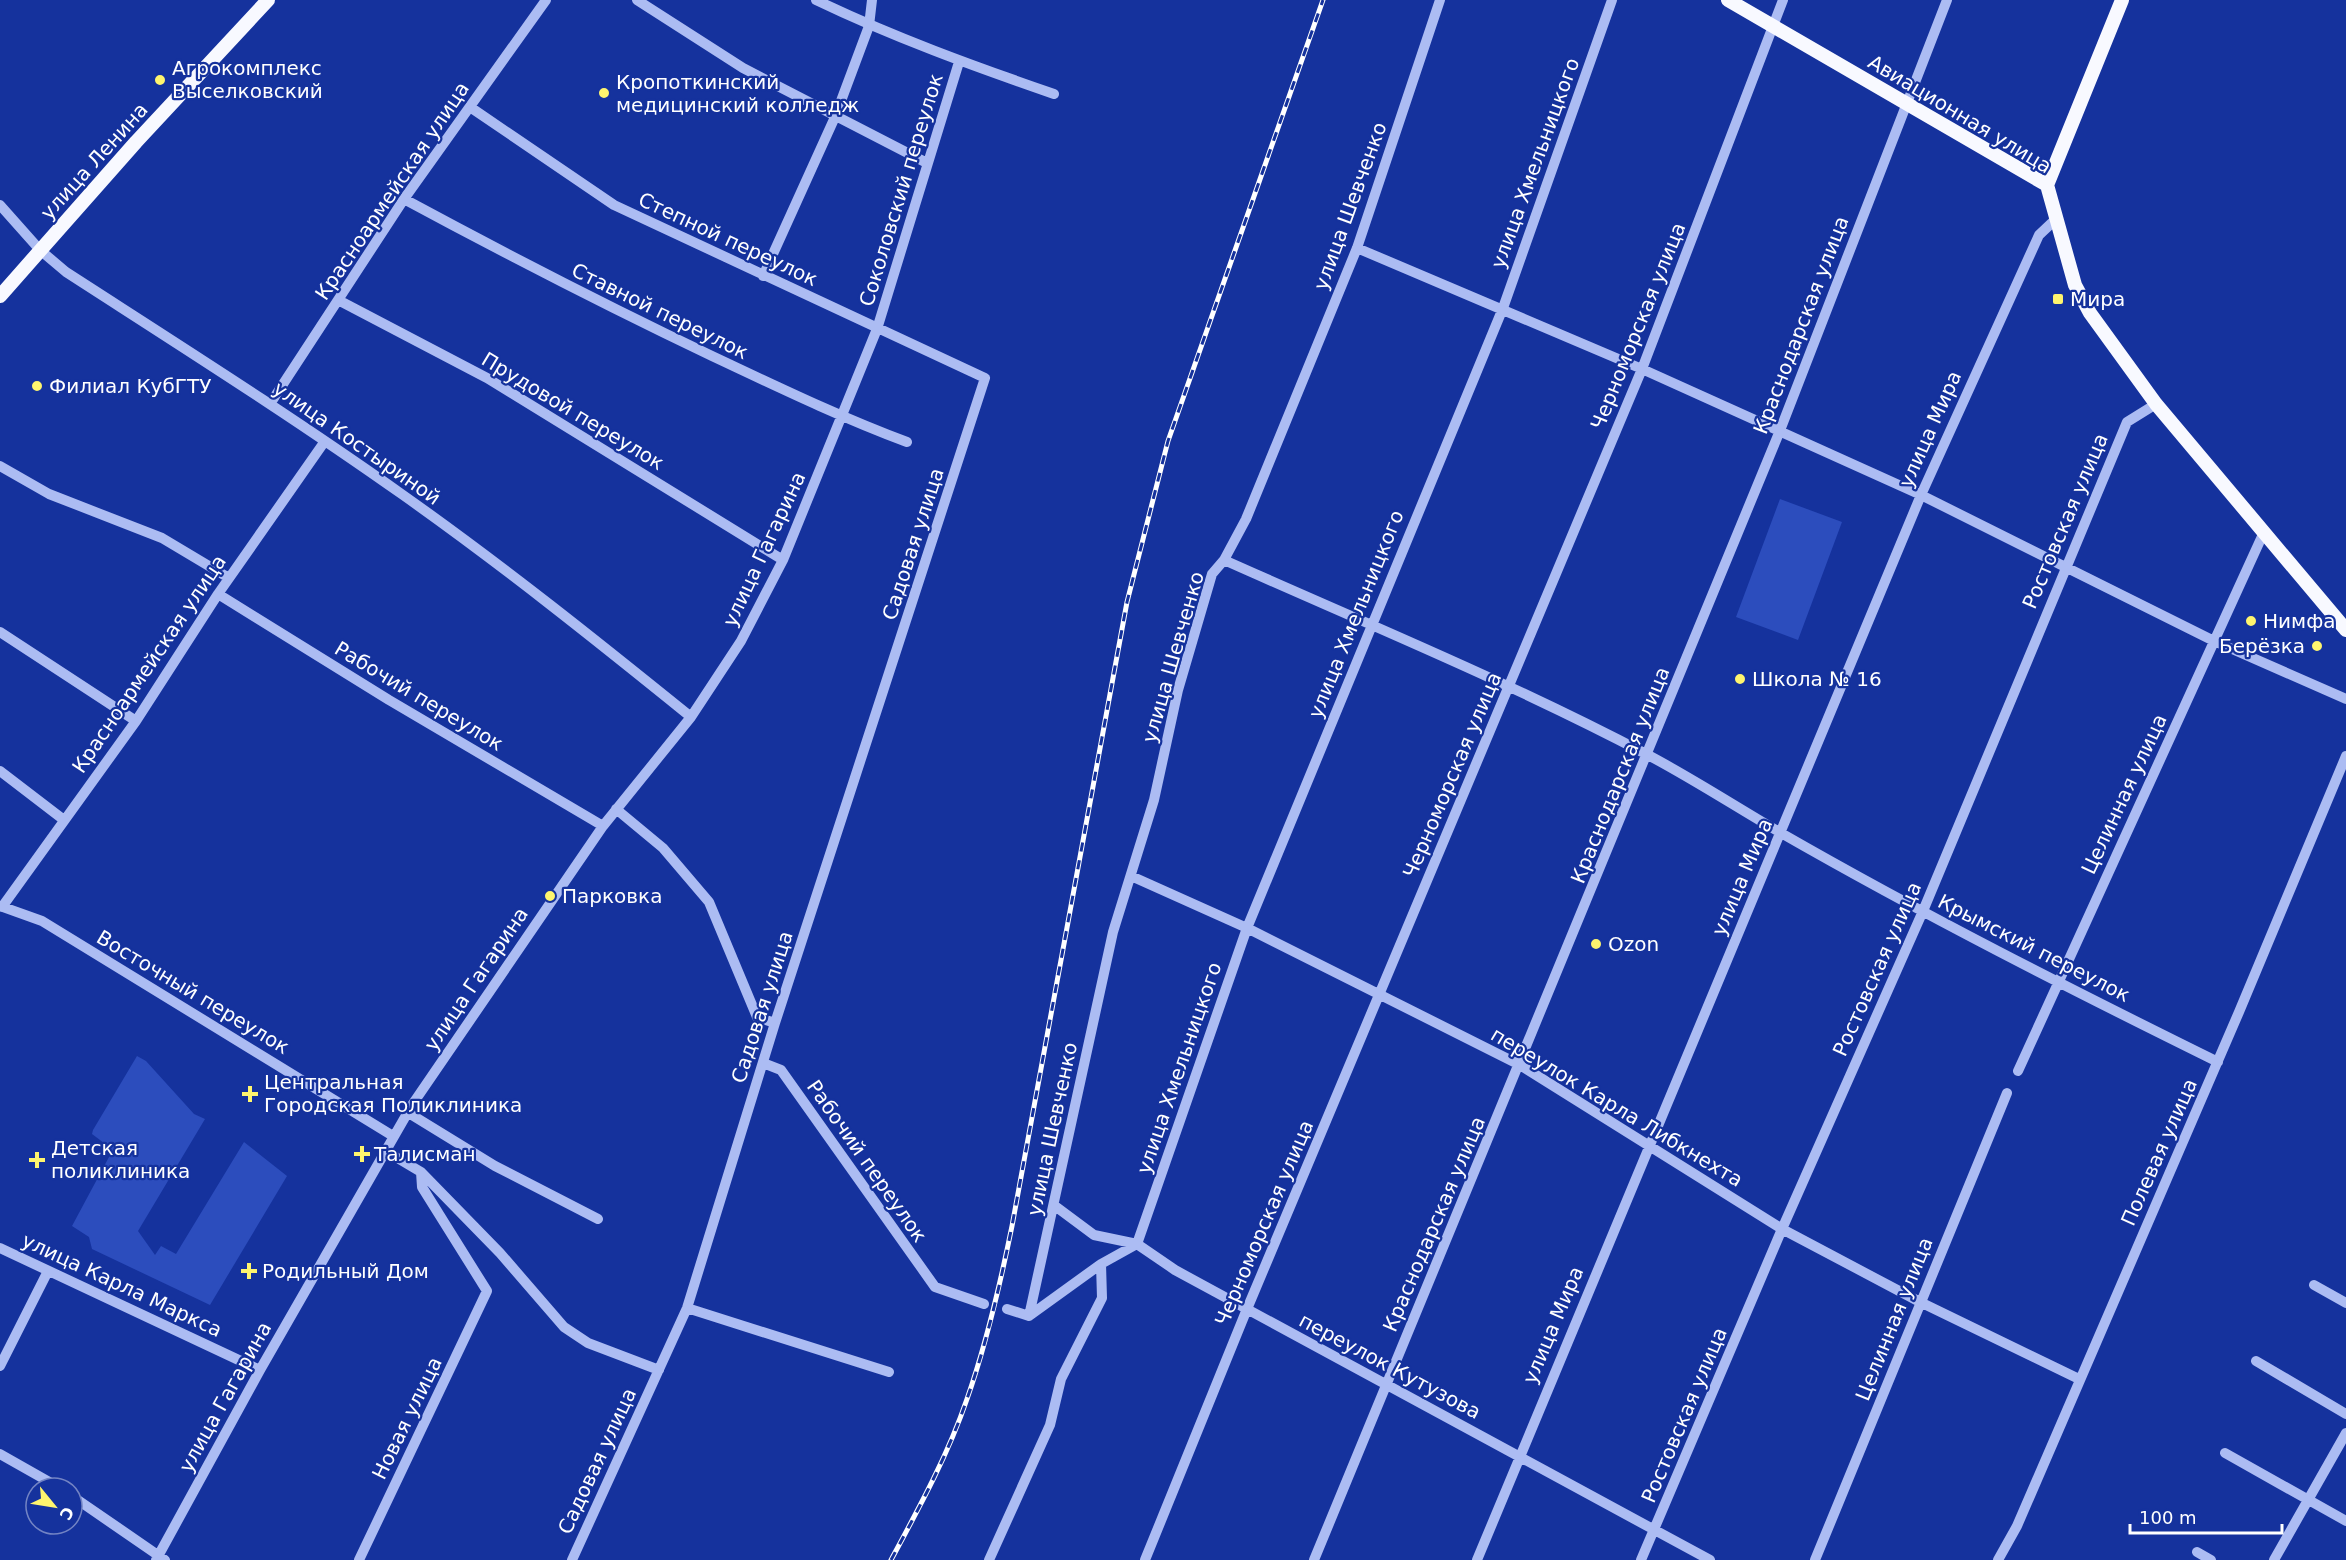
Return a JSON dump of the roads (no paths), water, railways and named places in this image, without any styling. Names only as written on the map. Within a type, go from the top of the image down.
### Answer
[{"type":"main road","name":"улица Ленина","points":[[0,296],[268,0]]},
{"type":"main road","name":"Авиационная улица","points":[[1728,0],[2047,185],[2075,285],[2090,313],[2156,404],[2346,630]]},
{"type":"main road","points":[[2047,185],[2122,0]]},
{"type":"street","name":"Красноармейская улица","points":[[270,404],[404,199],[546,0]]},
{"type":"street","points":[[637,0],[743,68],[927,163]]},
{"type":"street","points":[[816,0],[869,26],[959,62],[1054,94]]},
{"type":"street","points":[[763,276],[835,117],[869,26],[872,0]]},
{"type":"street","name":"улица Шевченко","points":[[1029,1316],[1055,1206],[1113,932],[1154,800],[1178,690],[1212,574],[1224,560],[1246,519],[1357,248],[1440,0]]},
{"type":"street","name":"улица Хмельницкого","points":[[1137,1244],[1248,928],[1370,626],[1503,308],[1612,0]]},
{"type":"street","name":"Черноморская улица","points":[[1145,1560],[1247,1309],[1642,369],[1783,0]]},
{"type":"street","name":"Краснодарская улица","points":[[1314,1560],[1779,433],[1905,103],[1947,0]]},
{"type":"street","name":"Соколовский переулок","points":[[877,329],[959,62]]},
{"type":"street","name":"Степной переулок","points":[[470,107],[614,205],[985,378],[962,454]]},
{"type":"street","name":"Ставной переулок","points":[[404,199],[532,268],[843,418],[907,442]]},
{"type":"street","name":"улица Костыриной","points":[[0,205],[40,250],[66,272],[325,441],[477,550],[691,717]]},
{"type":"street","name":"улица Мира","points":[[1477,1560],[1922,495],[2039,235],[2057,218]]},
{"type":"street","points":[[1357,248],[1503,308],[1922,495],[2214,641],[2346,699]]},
{"type":"street","name":"Прудовой переулок","points":[[339,301],[487,378],[783,560]]},
{"type":"street","name":"улица Гагарина","points":[[160,1558],[260,1370],[407,1112],[603,826],[691,717],[741,640],[783,560],[843,418],[877,329]]},
{"type":"street","name":"Ростовская улица","points":[[1641,1560],[1782,1229],[1923,911],[2064,568],[2127,423],[2156,404]]},
{"type":"street","name":"Красноармейская улица","points":[[1,907],[136,721],[218,594],[325,441]]},
{"type":"street","name":"Садовая улица","points":[[572,1560],[687,1308],[775,1023],[962,454]]},
{"type":"street","points":[[0,466],[49,495],[162,538],[229,578]]},
{"type":"street","name":"Целинная улица","points":[[2018,1071],[2264,532]]},
{"type":"street","name":"Крымский переулок","points":[[1224,560],[1509,686],[1648,754],[1781,833],[1923,911],[2057,982],[2218,1062]]},
{"type":"street","name":"Рабочий переулок","points":[[218,594],[389,700],[603,826]]},
{"type":"street","points":[[0,632],[136,721]]},
{"type":"street","name":"Полевая улица","points":[[1998,1560],[2017,1526],[2218,1062],[2346,756]]},
{"type":"street","points":[[0,771],[64,820]]},
{"type":"street","points":[[616,809],[663,848],[709,903],[757,1017],[775,1023]]},
{"type":"street","name":"переулок Карла Либкнехта","points":[[1131,876],[1248,928],[1520,1065],[1782,1229],[1920,1302],[2079,1379]]},
{"type":"street","name":"Восточный переулок","points":[[1,907],[42,921],[393,1136]]},
{"type":"street","name":"Рабочий переулок","points":[[763,1063],[781,1070],[935,1287],[984,1304]]},
{"type":"street","name":"Целинная улица","points":[[1815,1560],[2007,1093]]},
{"type":"street","points":[[407,1112],[495,1166],[598,1219]]},
{"type":"street","points":[[384,1150],[421,1172],[500,1252],[564,1327],[588,1343],[659,1370]]},
{"type":"street","name":"Новая улица","points":[[358,1560],[487,1291],[422,1187],[421,1172]]},
{"type":"street","name":"переулок Кутузова","points":[[1055,1206],[1094,1235],[1137,1244],[1175,1270],[1520,1455],[1654,1532],[1710,1560]]},
{"type":"street","points":[[1007,1310],[1029,1316],[1101,1264],[1137,1244]]},
{"type":"street","name":"улица Карла Маркса","points":[[0,1248],[260,1370]]},
{"type":"street","points":[[989,1560],[1050,1425],[1061,1378],[1102,1298],[1101,1264]]},
{"type":"street","points":[[0,1366],[48,1271]]},
{"type":"street","points":[[2314,1286],[2346,1303]]},
{"type":"street","points":[[687,1308],[889,1372]]},
{"type":"street","points":[[2256,1361],[2346,1414]]},
{"type":"street","points":[[2274,1560],[2346,1433]]},
{"type":"street","points":[[2225,1453],[2346,1521]]},
{"type":"street","points":[[0,1454],[39,1476]]},
{"type":"street","points":[[84,1504],[160,1558]]},
{"type":"street","points":[[2198,1552],[2211,1560]]},
{"type":"railway","points":[[891,1560],[951,1440],[967,1399],[987,1335],[1012,1226],[1127,602],[1168,441],[1323,0]]},
{"type":"place","name":"Агрокомплекс Выселковский","points":[[160,80]]},
{"type":"place","name":"Кропоткинский медицинский колледж","points":[[604,93]]},
{"type":"place","name":"Мира","points":[[2058,299]]},
{"type":"place","name":"Филиал КубГТУ","points":[[37,386]]},
{"type":"place","name":"Нимфа","points":[[2251,621]]},
{"type":"place","name":"Берёзка","points":[[2317,646]]},
{"type":"place","name":"Школа № 16","points":[[1740,679]]},
{"type":"place","name":"Парковка","points":[[550,896]]},
{"type":"place","name":"Ozon","points":[[1596,944]]},
{"type":"place","name":"Центральная Городская Поликлиника","points":[[250,1094]]},
{"type":"place","name":"Талисман","points":[[362,1154]]},
{"type":"place","name":"Детская поликлиника","points":[[37,1160]]},
{"type":"place","name":"Родильный Дом","points":[[249,1271]]}]
